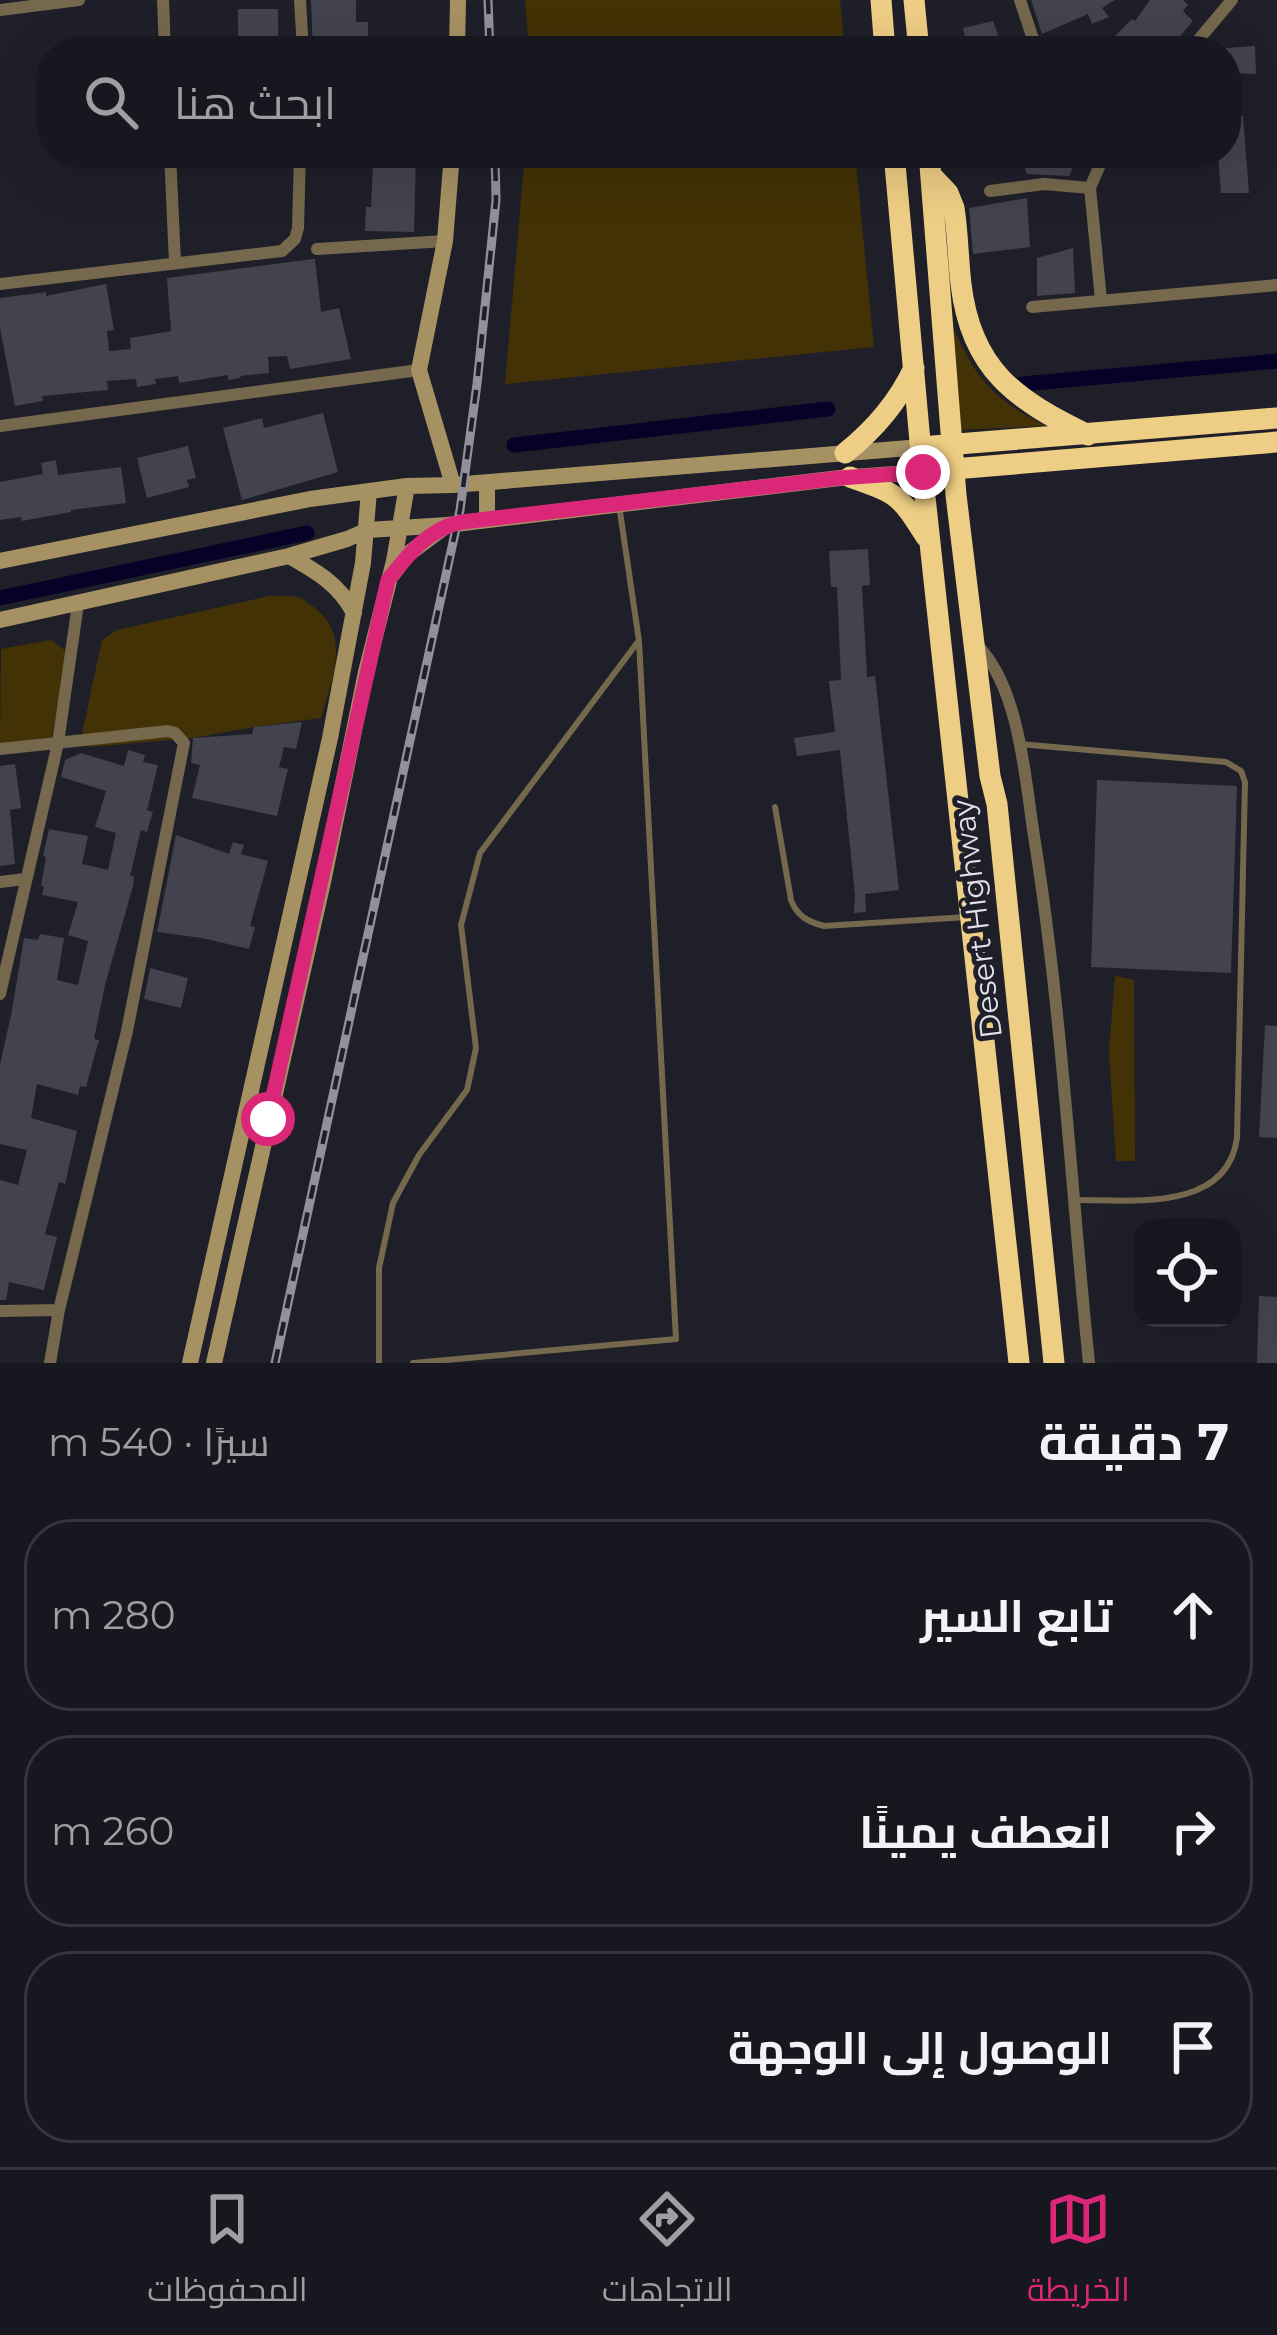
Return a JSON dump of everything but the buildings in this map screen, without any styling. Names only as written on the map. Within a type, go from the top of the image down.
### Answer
[{"type":"highway","points":[[880,0],[884,36]]},
{"type":"highway","points":[[914,0],[918,36]]},
{"type":"highway","name":"Desert Highway","points":[[895,168],[930,543],[1019,1363]]},
{"type":"highway","name":"Desert Highway","points":[[930,168],[958,511],[997,804],[1054,1363]]},
{"type":"highway","points":[[933,168],[954,208],[964,308],[987,364],[1001,382],[1033,406],[1089,435]]},
{"type":"highway","points":[[845,453],[869,434],[914,368]]},
{"type":"highway","points":[[921,447],[1277,418]]},
{"type":"highway","points":[[923,472],[1277,442]]},
{"type":"highway","points":[[958,511],[976,482],[1007,464]]},
{"type":"highway","points":[[850,477],[890,491],[908,508],[930,543]]},
{"type":"street","points":[[0,10],[18,4],[79,0]]},
{"type":"street","points":[[163,0],[164,36]]},
{"type":"street","points":[[300,0],[302,36]]},
{"type":"street","points":[[458,0],[458,36]]},
{"type":"street","points":[[1020,0],[1032,36]]},
{"type":"street","points":[[1201,36],[1227,2]]},
{"type":"street","points":[[171,168],[175,263]]},
{"type":"street","points":[[0,284],[289,248],[298,228],[300,168]]},
{"type":"street","points":[[451,168],[445,242],[419,370],[453,485]]},
{"type":"street","points":[[1099,168],[1090,188],[1101,300]]},
{"type":"street","points":[[990,191],[1044,184],[1090,188]]},
{"type":"street","points":[[317,249],[445,242]]},
{"type":"street","points":[[1032,307],[1277,286]]},
{"type":"street","points":[[0,426],[419,370]]},
{"type":"street","points":[[0,561],[369,490],[921,447]]},
{"type":"street","points":[[0,620],[290,556],[368,530],[923,472]]},
{"type":"street","points":[[487,483],[487,520]]},
{"type":"street","points":[[214,1363],[407,486]]},
{"type":"street","points":[[190,1363],[354,613],[368,530],[369,490]]},
{"type":"street","points":[[388,580],[408,554],[447,525]]},
{"type":"street","points":[[290,556],[338,588],[354,613]]},
{"type":"street","points":[[0,994],[58,743],[78,604]]},
{"type":"street","points":[[972,640],[987,656],[1004,690],[1019,744],[1045,900],[1089,1363]]},
{"type":"street","points":[[0,749],[168,731],[181,738],[184,748],[127,1031],[50,1363]]},
{"type":"street","points":[[0,882],[25,879]]},
{"type":"street","points":[[0,1311],[59,1310]]},
{"type":"lane","points":[[413,1363],[676,1339],[639,641],[619,505]]},
{"type":"lane","points":[[379,1363],[379,1268],[393,1203],[419,1155],[467,1090],[476,1048],[461,926],[480,853],[639,641]]},
{"type":"lane","points":[[1019,744],[1226,762],[1241,771],[1245,782],[1233,1160],[1215,1182],[1199,1191],[1137,1200],[1074,1200]]},
{"type":"lane","points":[[775,806],[791,900],[803,918],[824,926],[970,917]]},
{"type":"shaded area","points":[[525,0],[840,0],[844,36],[528,36]]},
{"type":"shaded area","points":[[524,168],[856,168],[874,347],[505,384]]},
{"type":"shaded area","points":[[950,321],[986,384],[1045,426],[959,430]]},
{"type":"shaded area","points":[[269,596],[299,597],[315,608],[333,632],[336,660],[321,718],[192,738],[90,747],[82,734],[102,640],[117,630]]},
{"type":"shaded area","points":[[51,640],[67,652],[52,737],[0,744],[1,649]]},
{"type":"shaded area","points":[[1115,976],[1134,980],[1135,1161],[1116,1161],[1109,1052]]},
{"type":"waterway","points":[[1022,384],[1277,361]]},
{"type":"waterway","points":[[514,445],[828,409]]},
{"type":"waterway","points":[[0,598],[307,533]]},
{"type":"railway","points":[[488,0],[489,36]]},
{"type":"railway","points":[[275,1363],[460,510],[477,384],[495,168]]},
{"type":"route","points":[[268,1119],[388,580],[408,554],[447,525],[462,522],[923,472]]}]
